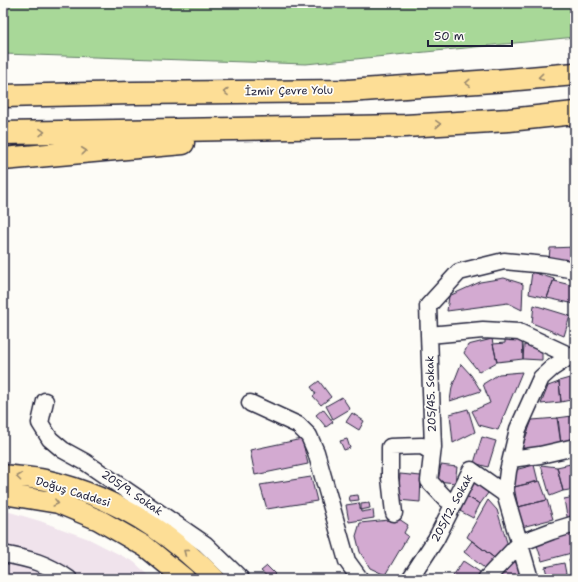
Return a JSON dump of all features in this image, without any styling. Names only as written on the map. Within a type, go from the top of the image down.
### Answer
[{"type":"highway","name":"İzmir Çevre Yolu","points":[[3,96],[348,91],[499,81],[575,74]]},
{"type":"highway","points":[[3,85],[134,93]]},
{"type":"highway","points":[[3,159],[405,126],[509,120],[575,113]]},
{"type":"highway","points":[[3,133],[405,126]]},
{"type":"main road","name":"Doğuş Caddesi","points":[[3,475],[45,480],[116,504],[149,524],[172,541],[194,558],[215,579]]},
{"type":"main road","name":"Doğuş Caddesi","points":[[3,494],[58,503],[100,520],[146,547],[185,579]]},
{"type":"street","name":"205/45. Sokak","points":[[454,503],[446,499],[429,481],[432,452],[428,306],[459,272],[504,262],[546,265],[575,270]]},
{"type":"street","points":[[429,335],[483,330],[519,332],[573,357]]},
{"type":"street","points":[[530,579],[505,494],[511,459],[518,430],[541,378],[552,368],[573,357]]},
{"type":"street","name":"205/9. Sokak","points":[[45,401],[40,423],[50,439],[63,450],[85,462],[206,544],[241,579]]},
{"type":"street","points":[[250,403],[298,425],[310,436],[316,452],[347,561],[360,579]]},
{"type":"street","name":"205/45. Sokak","points":[[394,514],[390,478],[390,447],[422,446],[432,452]]},
{"type":"street","points":[[511,459],[575,448]]},
{"type":"street","name":"205/12. Sokak","points":[[410,579],[436,539],[471,470],[505,494]]},
{"type":"street","points":[[486,579],[520,543],[575,524]]},
{"type":"street","points":[[3,554],[29,559],[54,569],[69,579]]},
{"type":"shaded area","points":[[3,510],[40,521],[89,539],[134,562],[153,579],[3,579]]},
{"type":"green space","points":[[3,3],[116,3],[167,5],[232,3],[575,3],[575,37],[306,64],[3,54]]},
{"type":"building","points":[[575,247],[575,262],[549,259],[550,248]]},
{"type":"building","points":[[532,272],[554,279],[547,298],[529,294]]},
{"type":"building","points":[[504,278],[523,284],[522,310],[508,303],[447,311],[449,296],[480,282]]},
{"type":"building","points":[[554,279],[554,281],[575,286],[575,304],[547,298]]},
{"type":"building","points":[[534,305],[570,316],[564,336],[532,323]]},
{"type":"building","points":[[505,337],[522,338],[523,359],[497,362],[493,344],[505,343]]},
{"type":"building","points":[[492,339],[497,362],[479,372],[464,353],[468,345]]},
{"type":"building","points":[[524,345],[542,346],[542,360],[523,359]]},
{"type":"building","points":[[461,364],[471,375],[481,391],[450,401],[452,387]]},
{"type":"building","points":[[522,372],[498,430],[479,425],[472,411],[490,403],[483,384],[499,374]]},
{"type":"building","points":[[573,377],[575,399],[561,402],[559,381]]},
{"type":"building","points":[[319,381],[331,397],[321,405],[313,396],[316,394],[311,387]]},
{"type":"building","points":[[559,382],[561,402],[541,404],[548,386]]},
{"type":"building","points":[[342,397],[350,409],[333,419],[326,406]]},
{"type":"building","points":[[323,409],[333,422],[326,427],[316,415]]},
{"type":"building","points":[[468,409],[475,432],[453,443],[450,414]]},
{"type":"building","points":[[352,413],[364,421],[359,430],[346,422]]},
{"type":"building","points":[[572,416],[575,416],[575,438]]},
{"type":"building","points":[[572,416],[575,443],[561,444],[557,418]]},
{"type":"building","points":[[558,418],[561,444],[521,450],[532,420]]},
{"type":"building","points":[[482,437],[496,441],[488,467],[474,463]]},
{"type":"building","points":[[302,439],[308,464],[255,475],[250,450]]},
{"type":"building","points":[[347,439],[350,448],[344,450],[340,441]]},
{"type":"building","points":[[575,463],[575,489],[563,491],[557,467]]},
{"type":"building","points":[[441,465],[457,467],[455,483],[438,481]]},
{"type":"building","points":[[534,465],[538,481],[514,487],[511,471]]},
{"type":"building","points":[[541,465],[557,467],[563,491],[550,496]]},
{"type":"building","points":[[400,474],[421,476],[420,502],[398,500]]},
{"type":"building","points":[[311,477],[317,501],[267,509],[260,485]]},
{"type":"building","points":[[474,480],[491,489],[480,504],[466,496]]},
{"type":"building","points":[[540,481],[547,500],[518,507],[514,487]]},
{"type":"building","points":[[358,495],[359,500],[350,501],[349,496]]},
{"type":"building","points":[[466,496],[480,504],[473,518],[458,510]]},
{"type":"building","points":[[575,497],[575,521],[568,522],[564,499]]},
{"type":"building","points":[[488,500],[497,510],[509,549],[497,560],[467,537]]},
{"type":"building","points":[[547,500],[553,519],[522,527],[518,507]]},
{"type":"building","points":[[359,503],[361,512],[373,510],[374,518],[349,522],[346,505]]},
{"type":"building","points":[[369,503],[370,508],[361,510],[361,504]]},
{"type":"building","points":[[399,519],[408,525],[404,533],[408,536],[385,575],[370,568],[360,552],[356,536],[360,523]]},
{"type":"building","points":[[575,531],[575,552],[542,561],[536,542]]},
{"type":"building","points":[[472,541],[497,560],[488,571],[464,552]]},
{"type":"building","points":[[575,558],[575,579],[574,579],[569,559]]},
{"type":"building","points":[[463,561],[483,574],[480,579],[458,579],[453,576]]},
{"type":"building","points":[[512,561],[517,563],[520,577],[518,579],[497,579]]},
{"type":"building","points":[[564,563],[567,579],[548,579],[545,567]]},
{"type":"building","points":[[267,566],[275,574],[270,579],[261,571]]}]
